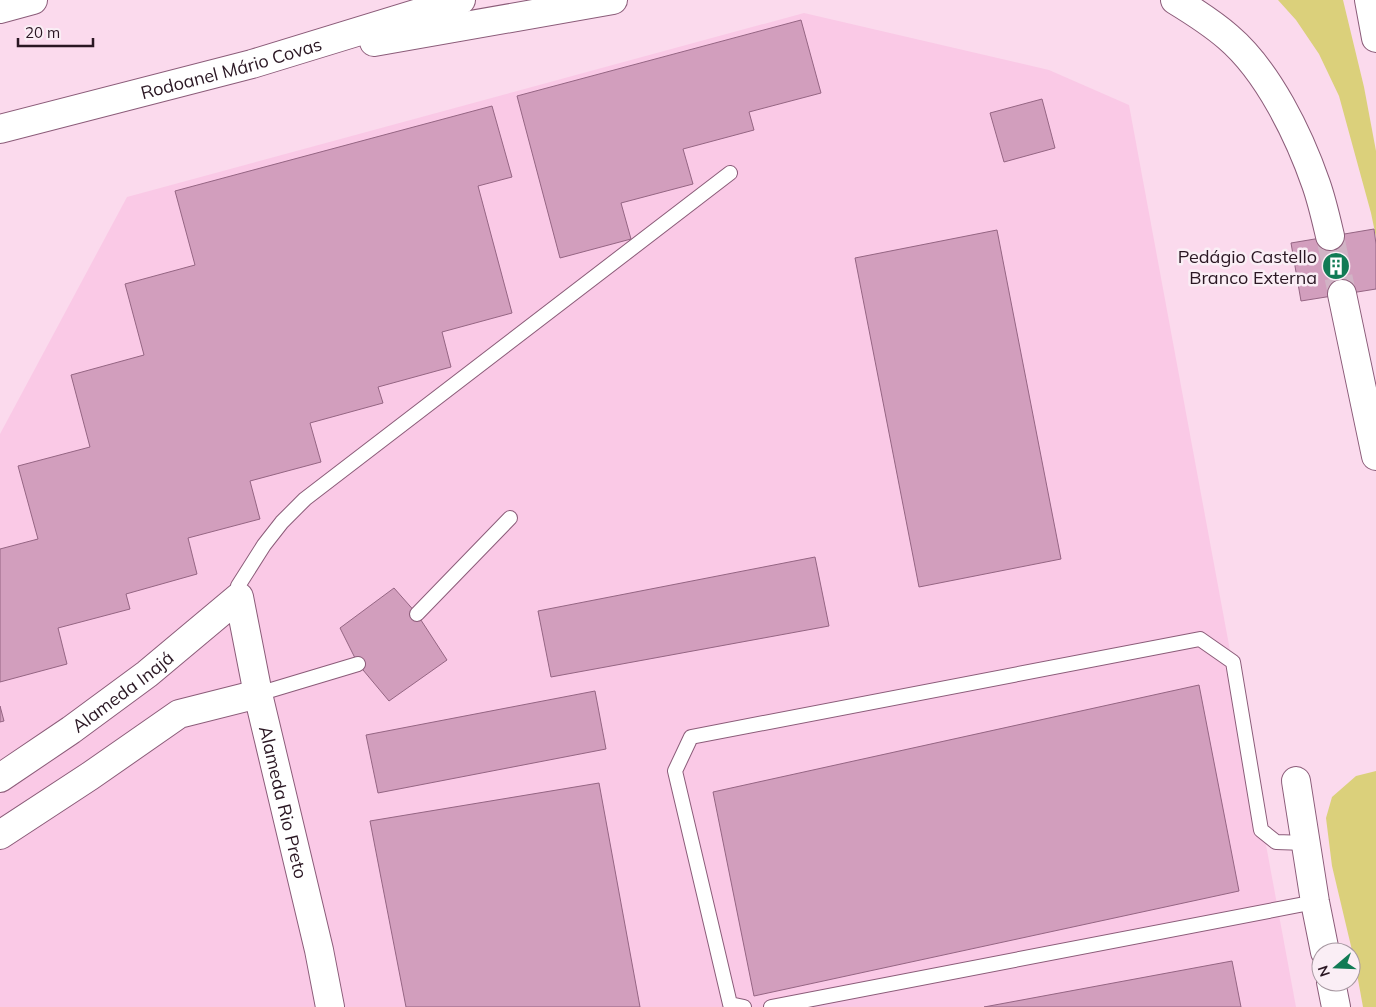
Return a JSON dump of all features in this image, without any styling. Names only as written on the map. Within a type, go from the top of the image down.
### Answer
[{"type":"main road","points":[[0,9],[33,0]]},
{"type":"main road","name":"Rodoanel Mário Covas","points":[[0,129],[252,64],[461,0]]},
{"type":"main road","points":[[252,64],[613,0]]},
{"type":"main road","points":[[1175,0],[1229,38],[1255,65],[1282,107],[1298,139],[1317,185],[1330,236]]},
{"type":"main road","points":[[1369,0],[1376,38]]},
{"type":"main road","points":[[1342,294],[1376,456]]},
{"type":"main road","name":"Alameda Rio Preto","points":[[240,598],[258,694],[320,950],[330,1007]]},
{"type":"main road","name":"Alameda Inajá","points":[[0,778],[71,730],[147,674],[240,598]]},
{"type":"main road","points":[[0,835],[90,776],[179,714],[258,694]]},
{"type":"main road","points":[[1296,781],[1323,942]]},
{"type":"main road","points":[[1333,992],[1336,1007]]},
{"type":"lane","points":[[240,598],[238,586],[252,564],[282,522],[305,499],[730,173]]},
{"type":"lane","points":[[417,614],[510,518]]},
{"type":"lane","points":[[744,1007],[730,1004],[675,771],[691,737],[1200,639],[1233,662],[1261,830],[1276,842],[1306,844]]},
{"type":"lane","points":[[258,694],[358,664]]},
{"type":"lane","points":[[771,1007],[1316,902]]},
{"type":"shaded area","points":[[1278,0],[1343,0],[1364,87],[1376,151],[1376,237],[1339,96],[1319,54],[1296,20]]},
{"type":"shaded area","points":[[804,13],[1049,70],[1129,105],[1296,1007],[0,1007],[0,434],[127,197]]},
{"type":"shaded area","points":[[1376,771],[1376,1007],[1363,1007],[1360,992],[1361,942],[1350,942],[1332,866],[1326,818],[1332,797],[1356,776]]},
{"type":"building","points":[[801,20],[821,93],[749,112],[754,130],[683,149],[693,184],[621,203],[631,239],[560,258],[517,96]]},
{"type":"building","points":[[1042,99],[1055,148],[1004,162],[990,113]]},
{"type":"building","points":[[492,106],[512,177],[478,186],[512,313],[442,332],[451,367],[378,387],[383,403],[310,423],[321,462],[250,481],[260,519],[188,538],[197,574],[126,594],[130,609],[58,628],[67,664],[0,682],[0,549],[38,539],[18,466],[90,447],[71,375],[144,355],[125,284],[195,265],[175,191]]},
{"type":"building","name":"Pedágio Castello Branco Externa","points":[[1374,229],[1376,289],[1301,301],[1291,243]]},
{"type":"building","points":[[997,230],[1061,559],[919,587],[855,258]]},
{"type":"building","points":[[815,557],[829,626],[551,677],[538,611]]},
{"type":"building","points":[[394,588],[417,614],[447,660],[389,701],[358,664],[340,628]]},
{"type":"building","points":[[1199,685],[1239,891],[754,996],[713,792]]},
{"type":"building","points":[[595,691],[606,749],[378,793],[366,735]]},
{"type":"building","points":[[0,706],[4,721],[0,722]]},
{"type":"building","points":[[599,783],[640,1007],[406,1007],[370,821]]},
{"type":"building","points":[[1232,961],[1241,1007],[984,1007]]},
{"type":"tunnel","points":[[1330,236],[1342,294]]},
{"type":"place","name":"Pedágio Castello Branco Externa","points":[[1336,266]]}]
